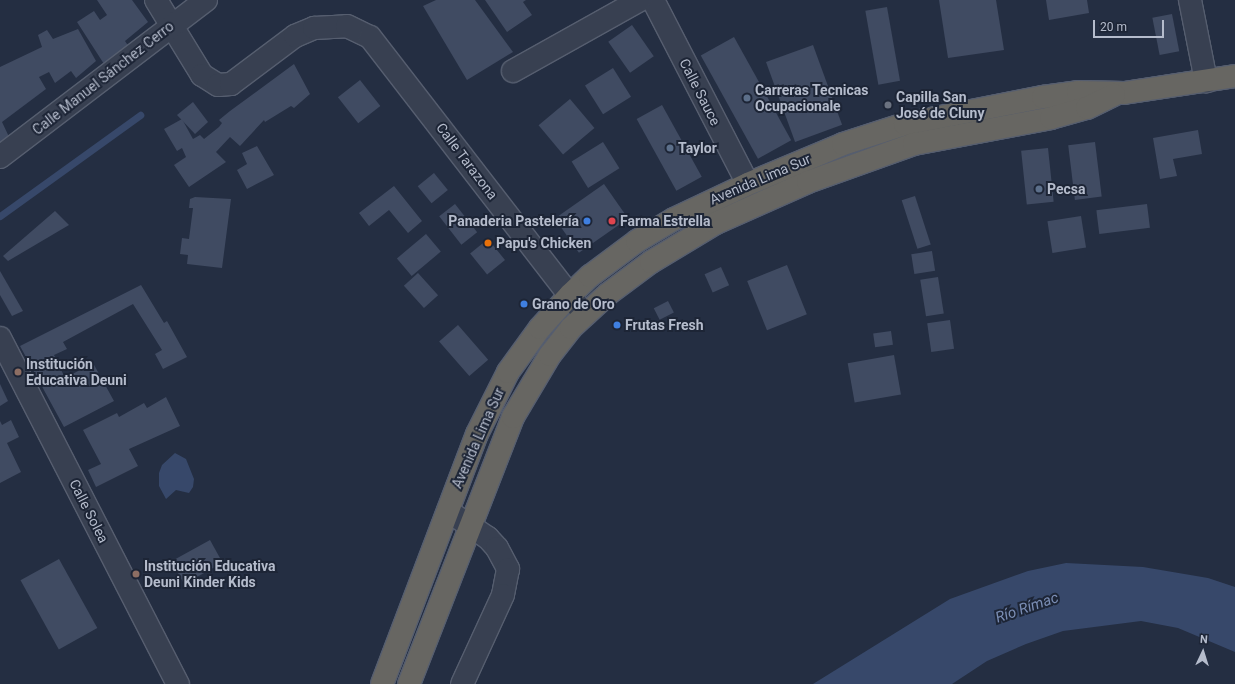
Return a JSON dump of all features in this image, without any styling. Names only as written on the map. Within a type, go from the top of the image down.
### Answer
[{"type":"highway","name":"Avenida Lima Sur","points":[[382,684],[478,434],[508,372],[540,328],[570,295],[590,276],[637,241],[674,219],[748,184],[843,144],[905,124],[1043,97],[1078,92],[1119,93],[1235,76]]},
{"type":"highway","name":"Avenida Lima Sur","points":[[409,684],[499,447],[525,394],[550,355],[585,315],[629,278],[683,242],[716,223],[789,190],[914,144],[1051,118],[1087,108],[1119,93]]},
{"type":"street","points":[[156,0],[172,24]]},
{"type":"street","name":"Calle Manuel Sánchez Cerro","points":[[0,157],[172,24],[206,0]]},
{"type":"street","points":[[513,70],[640,0]]},
{"type":"street","name":"Calle Sauce","points":[[653,0],[748,184]]},
{"type":"street","points":[[1190,0],[1206,81]]},
{"type":"street","name":"Calle Tarazona","points":[[172,24],[202,75],[212,83],[225,85],[239,79],[295,36],[314,28],[336,24],[359,30],[379,46],[585,315]]},
{"type":"street","name":"Calle Solea","points":[[0,338],[178,684]]},
{"type":"street","points":[[448,511],[470,524],[497,548],[505,561],[508,578],[484,639],[462,684]]},
{"type":"water","points":[[175,453],[186,459],[194,479],[193,487],[189,493],[176,490],[166,499],[159,486],[159,473],[162,465]]},
{"type":"water","name":"Río Rímac","points":[[1066,563],[1143,567],[1208,578],[1235,587],[1235,652],[1178,628],[1141,621],[1063,631],[1026,644],[987,661],[952,684],[813,684],[950,599],[1028,571]]},
{"type":"building","points":[[97,0],[132,0],[148,22],[125,41],[129,47],[104,64],[77,22],[94,11],[100,20],[107,15]]},
{"type":"building","points":[[436,0],[475,0],[513,52],[467,80],[423,6]]},
{"type":"building","points":[[485,0],[526,0],[523,2],[532,15],[507,32]]},
{"type":"building","points":[[939,0],[996,0],[1004,50],[948,58]]},
{"type":"building","points":[[1046,0],[1087,0],[1089,13],[1049,20]]},
{"type":"building","points":[[887,7],[900,81],[878,85],[865,11]]},
{"type":"building","points":[[1172,14],[1179,51],[1160,55],[1152,18]]},
{"type":"building","points":[[632,25],[654,56],[630,73],[608,42]]},
{"type":"building","points":[[78,29],[96,61],[76,78],[71,71],[55,83],[49,72],[39,77],[46,89],[2,122],[11,141],[0,147],[0,67],[42,47],[38,35],[47,30],[53,39]]},
{"type":"building","name":"Carreras Tecnicas Ocupacionale","points":[[734,37],[791,140],[758,159],[701,55]]},
{"type":"building","points":[[813,45],[842,125],[795,142],[766,62]]},
{"type":"building","points":[[294,64],[310,94],[294,108],[291,106],[265,122],[264,120],[240,146],[230,137],[216,152],[226,162],[189,187],[174,165],[186,157],[182,148],[177,151],[164,129],[182,119],[193,139],[200,135],[204,139],[219,127],[222,123],[219,120]]},
{"type":"building","points":[[613,68],[631,97],[603,114],[585,85]]},
{"type":"building","points":[[360,80],[380,106],[358,123],[338,97]]},
{"type":"building","points":[[570,99],[594,128],[563,154],[539,125]]},
{"type":"building","points":[[193,102],[208,122],[195,134],[177,115]]},
{"type":"building","name":"Taylor","points":[[662,105],[702,177],[676,191],[637,119]]},
{"type":"building","points":[[1198,130],[1202,154],[1173,159],[1177,176],[1160,179],[1153,138]]},
{"type":"building","points":[[603,142],[619,168],[588,188],[572,162]]},
{"type":"building","name":"Pecsa","points":[[1095,142],[1102,197],[1075,200],[1068,145]]},
{"type":"building","points":[[257,146],[274,175],[247,189],[237,170],[247,164],[242,153]]},
{"type":"building","name":"Pecsa","points":[[1048,148],[1054,202],[1027,205],[1021,151]]},
{"type":"building","points":[[434,173],[448,190],[432,203],[418,186]]},
{"type":"building","points":[[604,184],[628,218],[579,253],[555,218]]},
{"type":"building","points":[[394,186],[422,221],[408,233],[389,210],[369,226],[359,213]]},
{"type":"building","points":[[915,196],[931,245],[917,249],[902,200]]},
{"type":"building","points":[[195,197],[231,199],[222,268],[187,264],[188,255],[180,254],[182,238],[189,239],[193,208],[189,208],[190,199]]},
{"type":"building","points":[[455,204],[477,232],[461,245],[439,216]]},
{"type":"building","points":[[1147,204],[1150,228],[1099,234],[1096,210]]},
{"type":"building","points":[[55,211],[69,225],[8,261],[3,256]]},
{"type":"building","points":[[1081,216],[1086,248],[1052,253],[1047,221]]},
{"type":"building","points":[[426,234],[441,252],[412,276],[397,258]]},
{"type":"building","points":[[488,239],[505,260],[487,274],[470,253]]},
{"type":"building","points":[[932,251],[935,271],[914,274],[911,254]]},
{"type":"building","points":[[787,265],[807,314],[767,330],[747,281]]},
{"type":"building","points":[[721,267],[729,285],[713,293],[705,274]]},
{"type":"building","points":[[0,271],[23,311],[12,316],[0,295]]},
{"type":"building","points":[[418,273],[438,295],[424,308],[404,286]]},
{"type":"building","points":[[938,277],[944,314],[926,316],[920,280]]},
{"type":"building","points":[[141,285],[164,323],[167,321],[187,357],[163,369],[155,354],[162,350],[133,304],[63,342],[67,349],[54,355],[65,378],[93,363],[114,401],[64,427],[20,346]]},
{"type":"building","points":[[668,301],[674,313],[660,320],[654,308]]},
{"type":"building","points":[[950,320],[954,349],[931,352],[927,323]]},
{"type":"building","points":[[458,325],[488,360],[469,376],[439,341]]},
{"type":"building","points":[[891,331],[893,345],[875,347],[873,334]]},
{"type":"building","points":[[894,355],[901,394],[855,403],[848,363]]},
{"type":"building","points":[[0,384],[8,401],[0,406]]},
{"type":"building","points":[[166,397],[180,426],[129,449],[138,466],[96,487],[88,470],[101,464],[83,430],[117,413],[119,417],[144,403],[147,408]]},
{"type":"building","points":[[11,420],[19,437],[7,443],[21,472],[0,483],[0,421],[2,425]]},
{"type":"building","points":[[210,540],[223,563],[184,584],[172,561]]},
{"type":"building","points":[[59,559],[97,628],[59,649],[21,580]]},
{"type":"waterway","points":[[0,216],[140,115]]},
{"type":"place","name":"Carreras Tecnicas Ocupacionale","points":[[747,98]]},
{"type":"place","name":"Capilla San José de Cluny","points":[[888,105]]},
{"type":"place","name":"Taylor","points":[[670,148]]},
{"type":"place","name":"Pecsa","points":[[1039,189]]},
{"type":"place","name":"Panaderia Pastelería","points":[[587,221]]},
{"type":"place","name":"Farma Estrella","points":[[612,221]]},
{"type":"place","name":"Papu's Chicken","points":[[488,243]]},
{"type":"place","name":"Grano de Oro","points":[[524,304]]},
{"type":"place","name":"Frutas Fresh","points":[[617,325]]},
{"type":"place","name":"Institución Educativa Deuni","points":[[18,372]]},
{"type":"place","name":"Institución Educativa Deuni Kinder Kids","points":[[136,574]]}]
